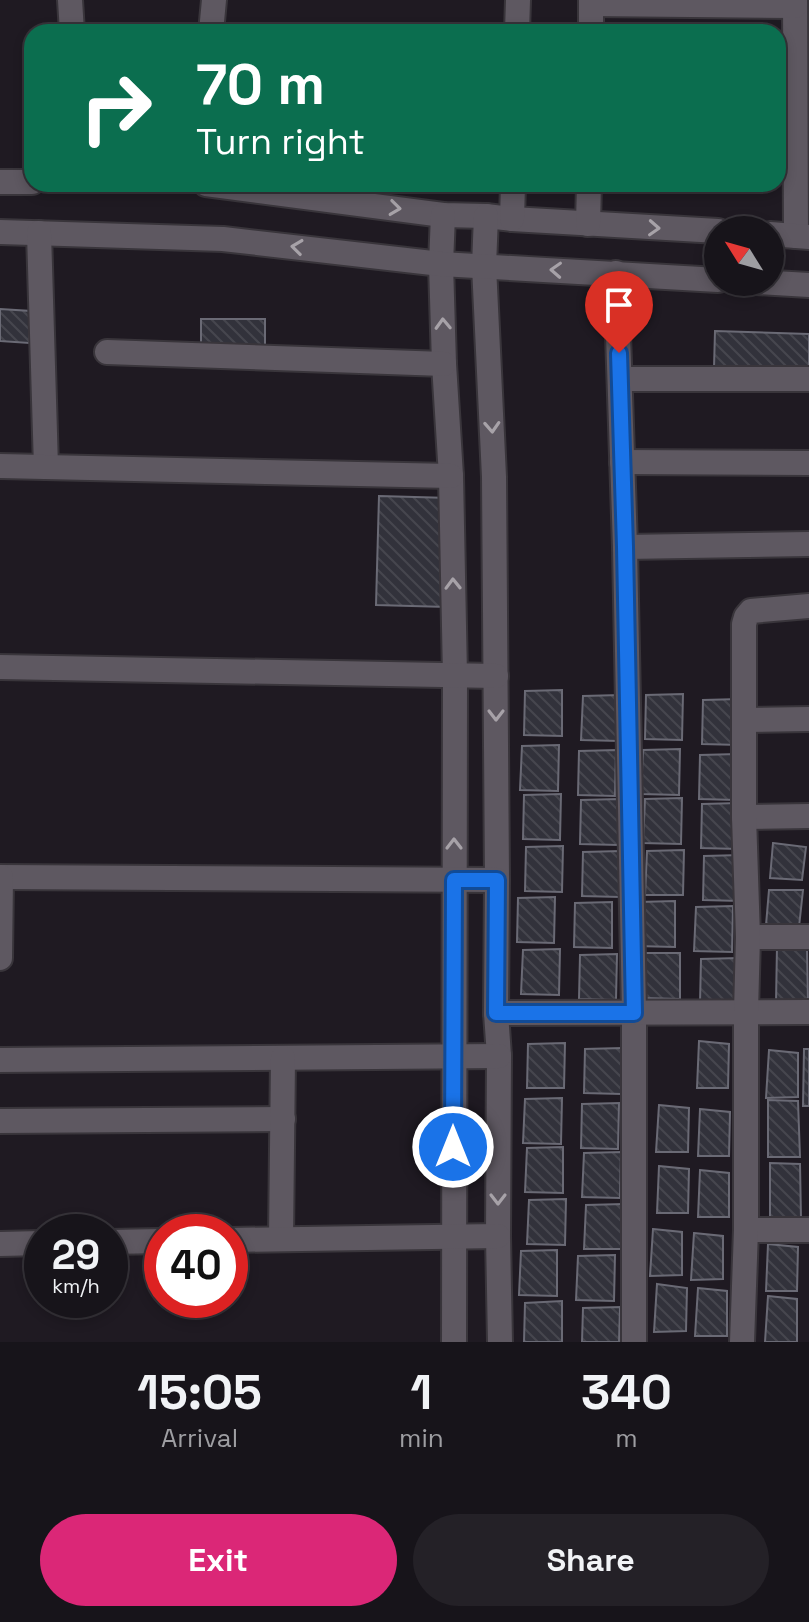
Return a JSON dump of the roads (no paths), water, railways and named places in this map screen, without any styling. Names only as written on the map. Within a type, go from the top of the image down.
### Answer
[{"type":"street","points":[[70,0],[72,24]]},
{"type":"street","points":[[212,24],[214,0]]},
{"type":"street","points":[[517,24],[518,0]]},
{"type":"street","points":[[591,24],[591,2],[795,3],[787,125],[802,236]]},
{"type":"street","points":[[0,182],[24,182]]},
{"type":"street","points":[[267,192],[443,215],[704,230]]},
{"type":"street","points":[[512,219],[513,192]]},
{"type":"street","points":[[588,224],[589,192]]},
{"type":"street","points":[[443,215],[441,264],[451,476],[455,676],[454,1342]]},
{"type":"street","points":[[486,216],[484,266],[494,477],[500,1342]]},
{"type":"street","points":[[0,232],[223,239],[441,264],[704,279]]},
{"type":"street","points":[[39,233],[46,467]]},
{"type":"street","points":[[616,273],[634,1013],[634,1342]]},
{"type":"street","points":[[784,284],[809,285]]},
{"type":"street","points":[[107,352],[444,364]]},
{"type":"street","points":[[620,379],[809,379]]},
{"type":"street","points":[[622,462],[809,463]]},
{"type":"street","points":[[0,466],[451,476]]},
{"type":"street","points":[[625,547],[809,544]]},
{"type":"street","points":[[742,1342],[748,937],[744,817],[744,624],[751,611],[809,606]]},
{"type":"street","points":[[0,667],[496,676]]},
{"type":"street","points":[[745,720],[809,719]]},
{"type":"street","points":[[744,817],[809,816]]},
{"type":"street","points":[[0,958],[1,877],[497,880]]},
{"type":"street","points":[[748,937],[809,937]]},
{"type":"street","points":[[496,1013],[809,1012]]},
{"type":"street","points":[[0,1060],[499,1056]]},
{"type":"street","points":[[281,1239],[283,1058]]},
{"type":"street","points":[[0,1121],[283,1119]]},
{"type":"street","points":[[746,1230],[809,1230]]},
{"type":"street","points":[[248,1240],[498,1236]]},
{"type":"street","points":[[0,1244],[24,1243]]}]
